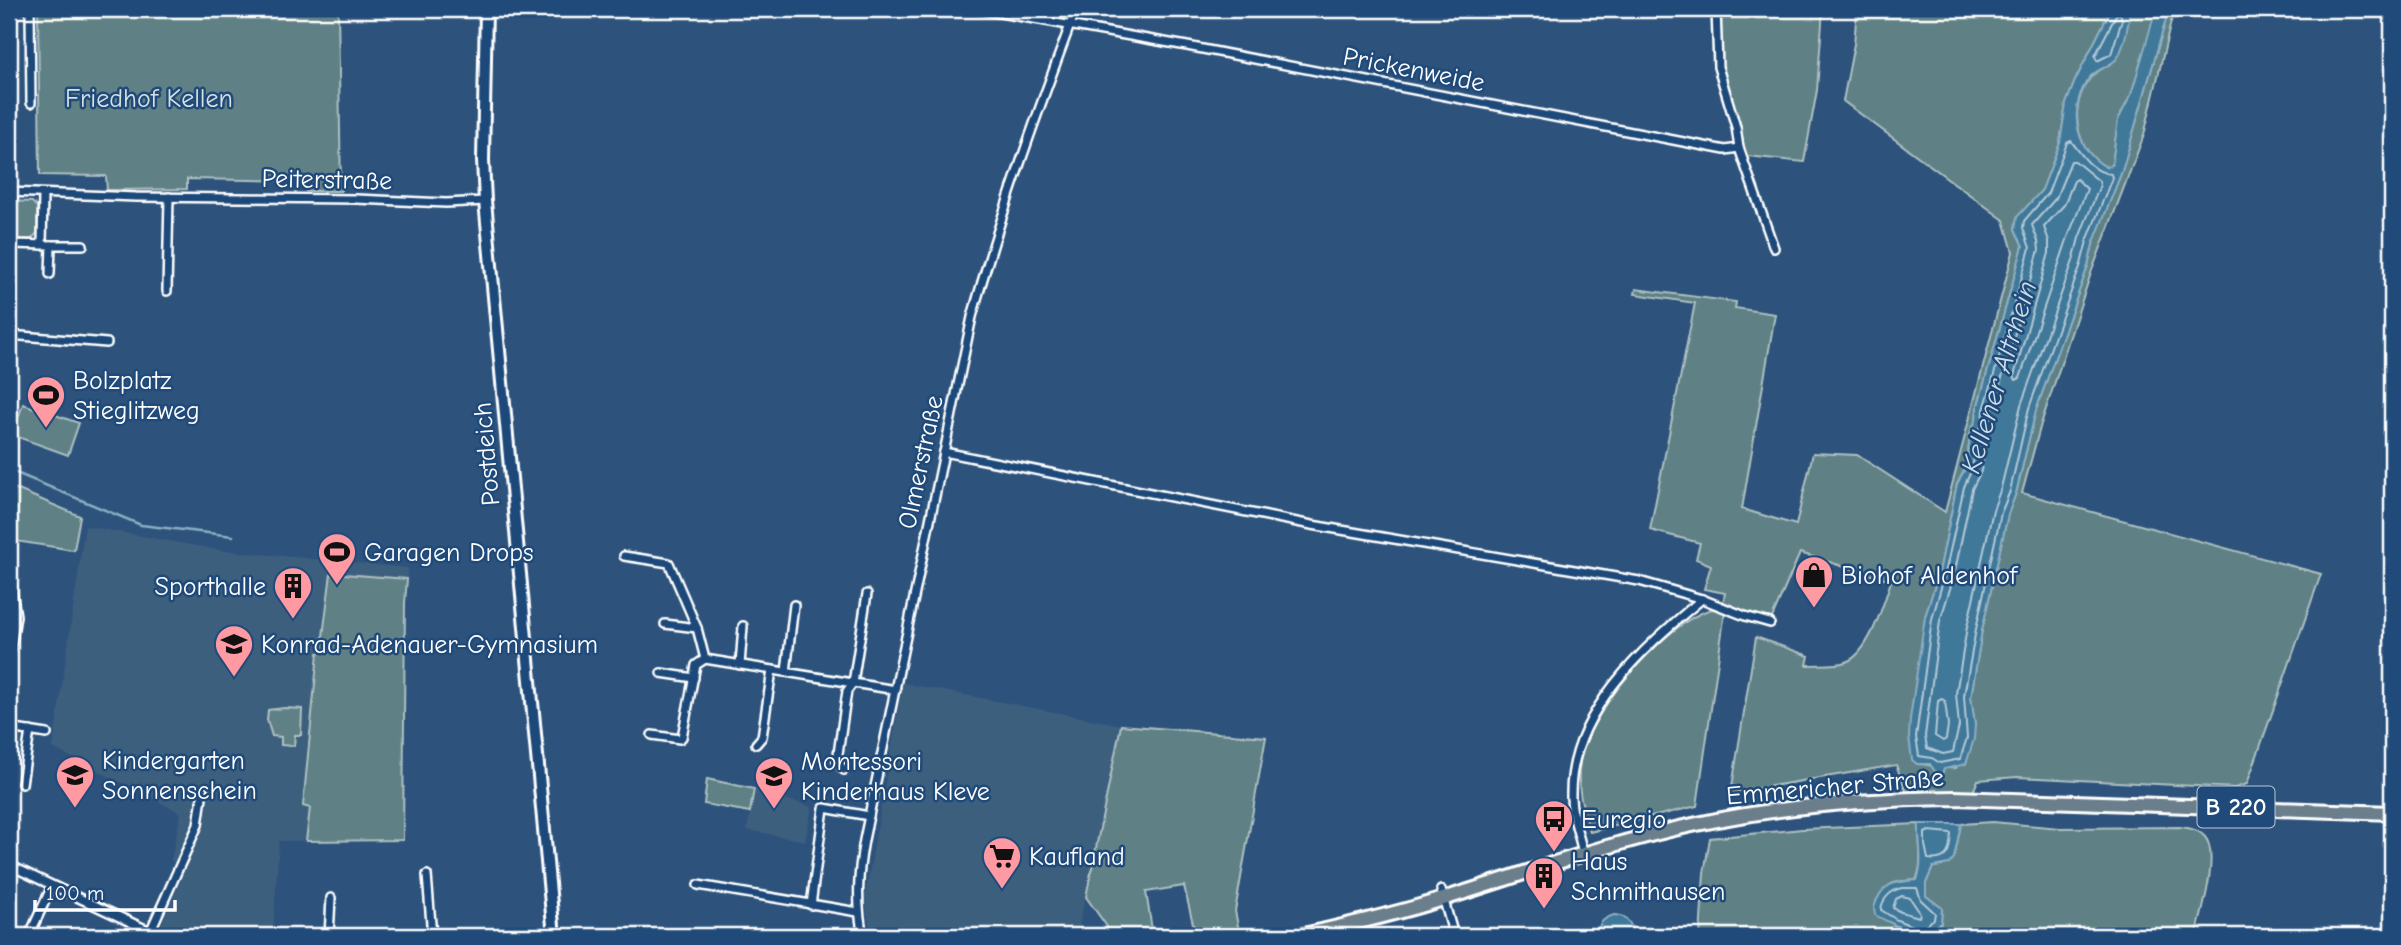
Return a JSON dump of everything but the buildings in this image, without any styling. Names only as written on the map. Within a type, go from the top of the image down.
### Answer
[{"type":"main road","name":"Postdeich","points":[[486,9],[483,147],[485,201],[554,936]]},
{"type":"main road","name":"Emmericher Straße","points":[[1583,855],[1697,824],[1747,814],[1866,801],[1955,798],[2392,813]]},
{"type":"main road","name":"B 220","points":[[1299,936],[1583,855]]},
{"type":"street","points":[[30,9],[31,103]]},
{"type":"street","name":"Prickenweide","points":[[977,9],[1725,150],[1739,148]]},
{"type":"street","name":"Olmerstraße","points":[[863,936],[858,912],[860,861],[972,317],[993,242],[1076,9]]},
{"type":"street","points":[[1716,9],[1717,67],[1736,127],[1739,148],[1774,248]]},
{"type":"street","name":"Peiterstraße","points":[[9,192],[446,203],[485,201]]},
{"type":"street","points":[[42,245],[43,194]]},
{"type":"street","points":[[167,291],[169,197]]},
{"type":"street","points":[[9,244],[83,245]]},
{"type":"street","points":[[50,274],[51,246]]},
{"type":"street","points":[[9,335],[107,344]]},
{"type":"street","points":[[944,452],[1312,526],[1639,581],[1770,623]]},
{"type":"street","points":[[624,556],[669,563],[697,628],[705,659]]},
{"type":"street","points":[[9,659],[16,616],[10,584]]},
{"type":"street","points":[[844,770],[836,761],[847,691],[853,682],[867,594]]},
{"type":"street","points":[[1583,855],[1571,799],[1573,766],[1583,734],[1614,684],[1649,643],[1702,599]]},
{"type":"street","points":[[786,672],[794,605]]},
{"type":"street","points":[[665,624],[697,628]]},
{"type":"street","points":[[740,665],[743,626]]},
{"type":"street","points":[[652,735],[680,739],[682,737],[696,665],[705,659],[896,690]]},
{"type":"street","points":[[756,744],[762,737],[772,670]]},
{"type":"street","points":[[661,673],[694,678]]},
{"type":"street","points":[[9,728],[47,734]]},
{"type":"street","points":[[22,783],[30,732]]},
{"type":"street","points":[[150,932],[198,825],[203,790]]},
{"type":"street","points":[[811,905],[824,808],[869,816]]},
{"type":"street","points":[[9,865],[160,936]]},
{"type":"street","points":[[428,875],[432,936]]},
{"type":"street","points":[[29,936],[52,886]]},
{"type":"street","points":[[698,886],[858,912]]},
{"type":"street","points":[[1443,894],[1454,936]]},
{"type":"street","points":[[329,936],[331,898]]},
{"type":"shaded area","name":"Konrad-Adenauer-Gymnasium","points":[[85,526],[219,550],[408,568],[405,603],[403,840],[279,841],[273,936],[199,936],[161,925],[186,868],[171,861],[181,813],[53,748]]},
{"type":"shaded area","points":[[903,683],[1121,725],[1077,936],[871,936],[865,897]]},
{"type":"shaded area","name":"Montessori Kinderhaus Kleve","points":[[707,779],[754,789],[812,807],[805,841],[747,830],[750,812],[704,804]]},
{"type":"green space","name":"Friedhof Kellen","points":[[38,9],[338,9],[341,191],[306,191],[305,181],[187,179],[187,189],[107,190],[106,176],[40,175]]},
{"type":"green space","points":[[1719,9],[1823,9],[1817,90],[1804,162],[1747,156],[1720,63]]},
{"type":"green space","points":[[1857,9],[2111,9],[2066,104],[2060,143],[2042,190],[2017,218],[2015,229],[2023,246],[1971,430],[1966,467],[1957,484],[1939,573],[1925,617],[1917,764],[1956,768],[1975,725],[1971,697],[1982,630],[2008,514],[2016,493],[2036,410],[2088,266],[2093,244],[2122,171],[2169,9],[2174,9],[2144,135],[2091,273],[2041,424],[2022,493],[2321,574],[2247,784],[2235,788],[2017,777],[1978,780],[1973,792],[1907,793],[1896,765],[1731,793],[1756,637],[1809,656],[1807,665],[1846,662],[1862,649],[1868,639],[1891,581],[1800,553],[1772,618],[1749,613],[1723,602],[1725,593],[1704,589],[1711,565],[1696,559],[1700,543],[1650,530],[1695,303],[1635,294],[1636,289],[1736,302],[1735,308],[1775,314],[1742,509],[1796,525],[1813,453],[1857,455],[1945,512],[2013,252],[2004,220],[1843,101],[1854,44]]},
{"type":"green space","points":[[2130,9],[2156,9],[2156,13],[2131,95],[2118,120],[2112,165],[2106,167],[2087,150],[2081,138],[2077,113],[2079,100],[2091,77],[2111,63],[2116,56]]},
{"type":"green space","points":[[9,201],[32,202],[37,207],[37,233],[32,239],[9,239]]},
{"type":"green space","name":"Bolzplatz Stieglitzweg","points":[[23,404],[79,423],[68,455],[12,435]]},
{"type":"green space","points":[[9,486],[80,516],[74,550],[9,540]]},
{"type":"green space","points":[[331,573],[407,579],[403,840],[306,841],[310,808],[303,806],[318,653],[321,652]]},
{"type":"green space","points":[[1712,609],[1725,612],[1697,806],[1590,832],[1581,798],[1579,772],[1585,743],[1597,720],[1612,696],[1651,651],[1693,617]]},
{"type":"green space","points":[[302,709],[301,735],[295,735],[294,746],[281,745],[281,737],[272,736],[267,720],[268,710]]},
{"type":"green space","points":[[1121,725],[1266,737],[1235,911],[1240,936],[1196,936],[1184,886],[1146,892],[1153,936],[1109,936],[1108,928],[1086,897]]},
{"type":"green space","points":[[707,779],[754,789],[750,812],[704,804]]},
{"type":"green space","points":[[1993,822],[2060,828],[2179,827],[2199,832],[2209,845],[2211,857],[2208,885],[2196,936],[1922,936],[1941,923],[1942,908],[1926,896],[1926,883],[1933,867],[1942,866],[1954,858],[1961,824]]},
{"type":"green space","points":[[1919,824],[1920,859],[1916,880],[1892,884],[1876,901],[1894,926],[1913,936],[1700,936],[1704,873],[1710,838],[1802,829]]},
{"type":"water","name":"Kellener Altrhein","points":[[2111,9],[2130,9],[2123,46],[2116,60],[2097,71],[2083,87],[2077,113],[2081,138],[2087,150],[2106,167],[2112,165],[2118,120],[2131,95],[2156,9],[2169,9],[2122,171],[2093,244],[2088,266],[2036,410],[2016,493],[2008,514],[1982,630],[1971,697],[1974,739],[1966,764],[1944,769],[1942,774],[1936,773],[1930,764],[1917,764],[1912,760],[1909,737],[1925,617],[1939,573],[1957,484],[1966,467],[1971,430],[2023,246],[2015,229],[2017,217],[2042,190],[2060,143],[2066,104]]},
{"type":"water","points":[[1919,824],[1961,824],[1954,858],[1949,864],[1933,867],[1926,883],[1926,896],[1942,908],[1941,922],[1922,936],[1913,936],[1875,915],[1874,908],[1880,893],[1889,885],[1917,880],[1920,859]]},
{"type":"water","points":[[1614,915],[1628,921],[1634,936],[1598,936],[1602,922]]},
{"type":"waterway","points":[[9,470],[141,525],[233,536]]},
{"type":"place","name":"Bolzplatz Stieglitzweg","points":[[46,429]]},
{"type":"place","name":"Garagen Drops","points":[[337,586]]},
{"type":"place","name":"Biohof Aldenhof","points":[[1814,609]]},
{"type":"place","name":"Sporthalle","points":[[293,620]]},
{"type":"place","name":"Konrad-Adenauer-Gymnasium","points":[[234,678]]},
{"type":"place","name":"Kindergarten Sonnenschein","points":[[75,809]]},
{"type":"place","name":"Montessori Kinderhaus Kleve","points":[[774,810]]},
{"type":"place","name":"Euregio","points":[[1554,853]]},
{"type":"place","name":"Kaufland","points":[[1002,890]]},
{"type":"place","name":"Haus Schmithausen","points":[[1544,910]]}]
